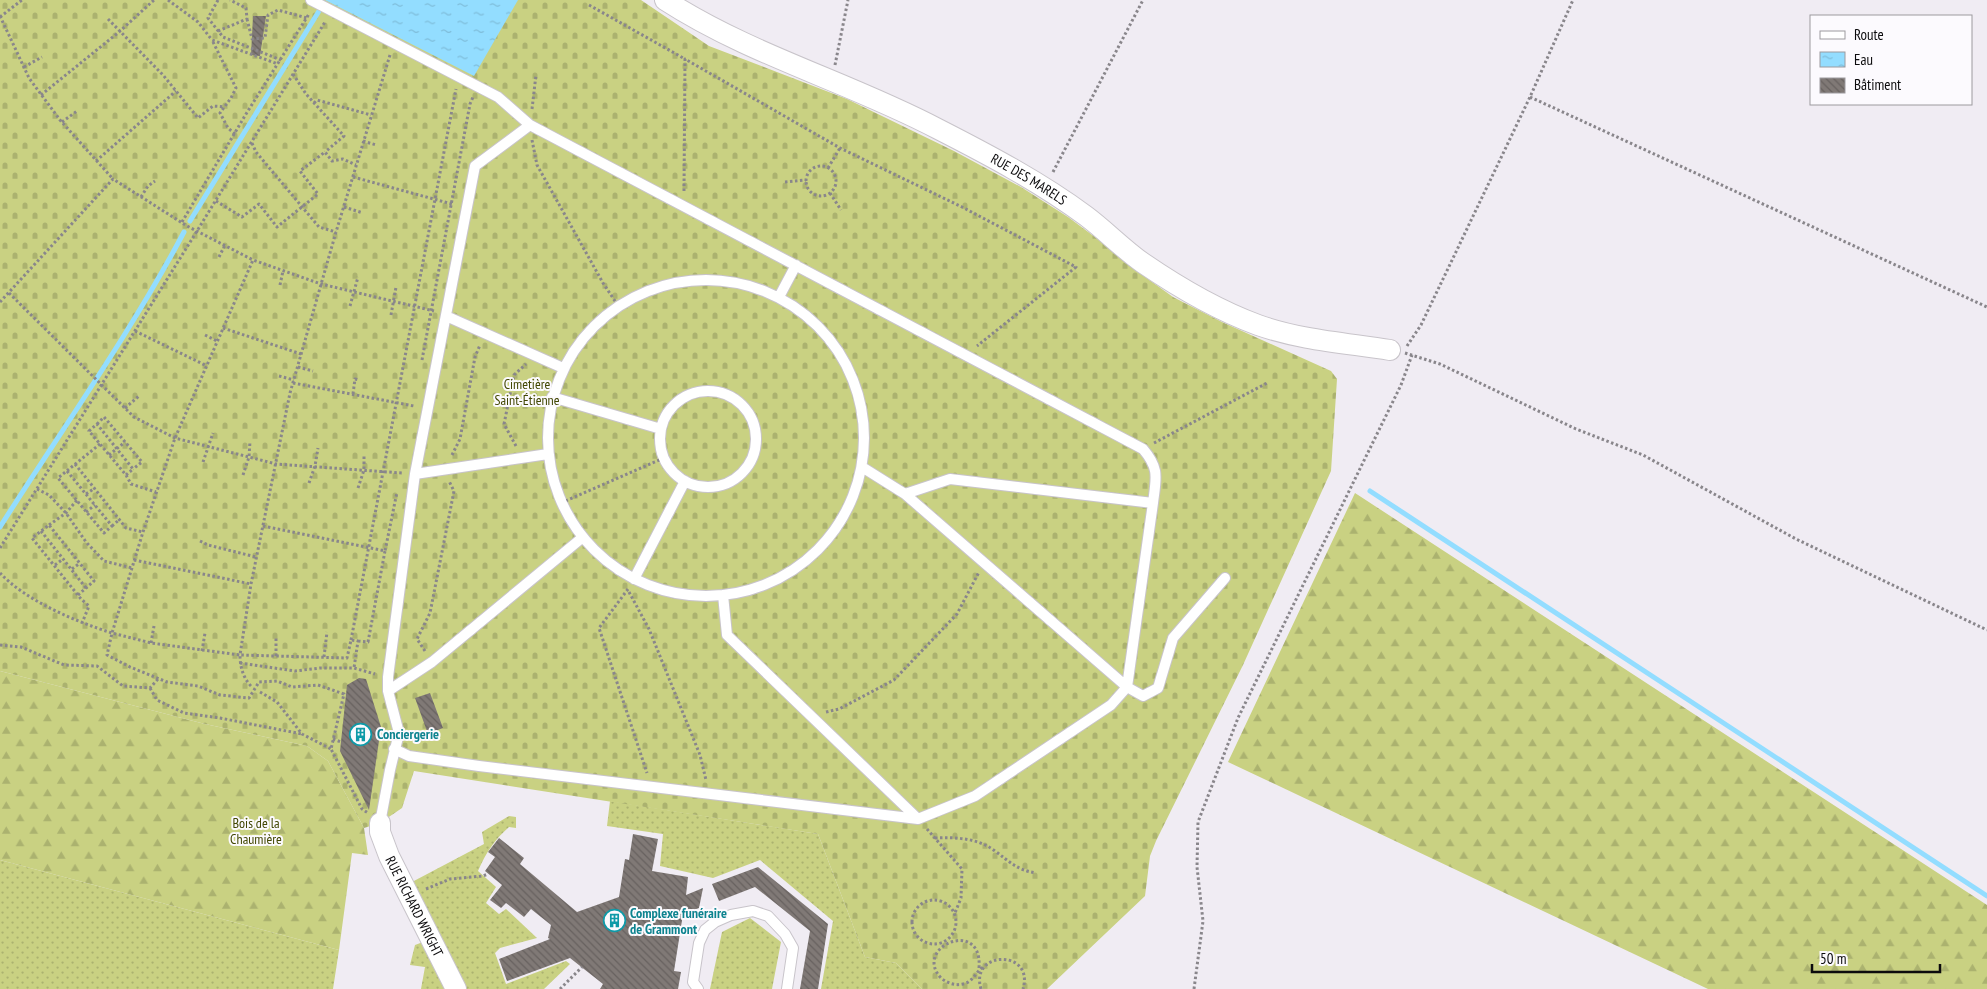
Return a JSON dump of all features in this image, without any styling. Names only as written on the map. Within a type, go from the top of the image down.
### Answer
[{"type":"street","name":"RUE DES MARELS","points":[[665,0],[766,54],[855,89],[937,128],[1042,186],[1086,216],[1142,262],[1189,292],[1221,308],[1257,324],[1291,334],[1390,350]]},
{"type":"street","name":"RUE RICHARD WRIGHT","points":[[380,823],[380,832],[388,856],[456,989]]},
{"type":"lane","points":[[314,1],[498,97],[530,125],[1143,449],[1153,461],[1156,477],[1128,687],[1111,706],[975,796],[918,819],[479,766],[409,756],[394,749]]},
{"type":"lane","points":[[380,823],[394,749],[399,733],[388,691],[388,677],[415,474],[475,166],[530,125]]},
{"type":"lane","points":[[779,297],[796,265]]},
{"type":"lane","points":[[681,281],[731,281],[779,297],[820,327],[849,368],[864,417],[862,468],[845,515],[814,554],[772,582],[723,595],[677,593],[634,579],[606,561],[583,537],[561,502],[548,454],[548,420],[552,397],[563,368],[592,327],[632,297],[681,281]]},
{"type":"lane","points":[[446,316],[563,368]]},
{"type":"lane","points":[[696,392],[722,393],[734,399],[752,419],[756,432],[756,445],[752,458],[741,474],[724,484],[711,487],[698,486],[685,481],[670,468],[664,458],[660,439],[661,429],[666,416],[673,406],[684,398],[696,392]]},
{"type":"lane","points":[[552,397],[661,429]]},
{"type":"lane","points":[[415,474],[548,454]]},
{"type":"lane","points":[[862,468],[905,494],[1128,687],[1144,696],[1158,688],[1173,638],[1225,578]]},
{"type":"lane","points":[[905,494],[950,479],[1153,503]]},
{"type":"lane","points":[[634,579],[685,481]]},
{"type":"lane","points":[[388,691],[432,662],[583,537]]},
{"type":"lane","points":[[723,595],[727,636],[918,819]]},
{"type":"lane","points":[[698,989],[693,982],[699,943],[705,930],[715,922],[731,915],[753,911],[768,916],[785,934],[793,948],[787,989]]},
{"type":"path","points":[[22,0],[0,16],[29,78],[62,122],[113,179],[197,231],[253,260],[321,284],[431,310],[446,316]]},
{"type":"path","points":[[41,95],[120,32],[154,0]]},
{"type":"path","points":[[168,0],[198,22],[212,40],[236,88],[220,113],[228,128],[234,134]]},
{"type":"path","points":[[218,0],[208,18],[223,37],[280,62]]},
{"type":"path","points":[[230,0],[246,8],[252,40],[265,38],[268,15],[278,10],[307,18]]},
{"type":"path","points":[[832,80],[848,0]]},
{"type":"path","points":[[1042,186],[1054,170],[1143,0]]},
{"type":"path","points":[[1573,0],[1530,97],[1421,325],[1402,352],[1440,364],[1576,429],[1643,455],[1796,539],[1987,630]]},
{"type":"path","points":[[182,222],[234,134],[307,18],[314,1]]},
{"type":"path","points":[[589,6],[840,148],[962,207],[1076,267],[966,355]]},
{"type":"path","points":[[0,548],[216,201],[332,10]]},
{"type":"path","points":[[108,19],[163,75],[198,118],[213,106],[225,107]]},
{"type":"path","points":[[218,31],[247,19]]},
{"type":"path","points":[[212,40],[280,62]]},
{"type":"path","points":[[251,686],[246,680],[240,663],[240,655],[256,557],[294,381],[336,232],[394,43]]},
{"type":"path","points":[[24,67],[42,57]]},
{"type":"path","points":[[685,59],[685,207]]},
{"type":"path","points":[[216,201],[242,217],[259,204],[277,227],[318,194],[300,171],[344,136],[314,103],[293,74]]},
{"type":"path","points":[[536,75],[530,125],[536,165],[602,283],[619,307]]},
{"type":"path","points":[[0,573],[7,581],[50,608],[82,623],[112,633],[202,651],[240,655],[347,658],[458,76]]},
{"type":"path","points":[[431,310],[470,104],[477,87]]},
{"type":"path","points":[[96,161],[176,92]]},
{"type":"path","points":[[1530,97],[1987,307]]},
{"type":"path","points":[[314,103],[317,100],[371,116]]},
{"type":"path","points":[[62,122],[77,111]]},
{"type":"path","points":[[363,141],[376,145]]},
{"type":"path","points":[[252,142],[256,152],[319,227],[336,232]]},
{"type":"path","points":[[828,168],[840,148]]},
{"type":"path","points":[[325,152],[332,161],[343,159],[356,165]]},
{"type":"path","points":[[818,166],[828,168],[835,175],[836,185],[830,193],[816,196],[809,190],[806,180],[814,168],[818,166]]},
{"type":"path","points":[[353,177],[435,201],[452,204]]},
{"type":"path","points":[[0,302],[113,179]]},
{"type":"path","points":[[785,182],[806,180]]},
{"type":"path","points":[[141,197],[148,186],[155,181]]},
{"type":"path","points":[[830,193],[841,210]]},
{"type":"path","points":[[344,207],[363,212]]},
{"type":"path","points":[[219,258],[225,245]]},
{"type":"path","points":[[253,260],[175,438],[134,560],[107,655],[167,682],[198,686],[220,695],[249,698],[259,682],[278,681],[292,687],[318,685],[344,694],[331,749]]},
{"type":"path","points":[[280,285],[283,271]]},
{"type":"path","points":[[350,306],[358,277]]},
{"type":"path","points":[[391,315],[396,287]]},
{"type":"path","points":[[9,293],[134,417],[175,438],[276,464],[415,474]]},
{"type":"path","points":[[223,328],[301,354]]},
{"type":"path","points":[[134,331],[206,366]]},
{"type":"path","points":[[432,662],[417,639],[430,613],[454,491],[444,470],[460,439],[475,356],[485,333]]},
{"type":"path","points":[[205,335],[218,341]]},
{"type":"path","points":[[1194,989],[1202,921],[1197,867],[1198,822],[1238,718],[1401,385],[1412,355]]},
{"type":"path","points":[[523,457],[509,436],[504,424],[514,375],[536,356]]},
{"type":"path","points":[[298,367],[314,371]]},
{"type":"path","points":[[279,376],[294,381],[414,406]]},
{"type":"path","points":[[353,394],[355,380],[359,380]]},
{"type":"path","points":[[1143,449],[1267,383]]},
{"type":"path","points":[[125,408],[139,396]]},
{"type":"path","points":[[126,475],[142,462],[104,417],[89,430],[126,475],[131,484],[156,492]]},
{"type":"path","points":[[97,424],[133,469]]},
{"type":"path","points":[[203,462],[213,433]]},
{"type":"path","points":[[243,475],[250,457],[250,441]]},
{"type":"path","points":[[109,455],[125,442]]},
{"type":"path","points":[[100,444],[58,478],[104,533],[120,520]]},
{"type":"path","points":[[309,482],[315,466],[318,448]]},
{"type":"path","points":[[358,488],[364,470],[364,456]]},
{"type":"path","points":[[561,502],[664,458]]},
{"type":"path","points":[[75,464],[126,528],[143,532]]},
{"type":"path","points":[[67,471],[112,526]]},
{"type":"path","points":[[351,640],[368,642],[402,473]]},
{"type":"path","points":[[37,488],[49,495],[66,513],[86,542],[104,561],[132,568]]},
{"type":"path","points":[[86,494],[95,488]]},
{"type":"path","points":[[77,500],[66,513],[32,538],[89,606],[82,623]]},
{"type":"path","points":[[86,512],[95,505]]},
{"type":"path","points":[[49,525],[94,582],[78,595]]},
{"type":"path","points":[[263,526],[385,551]]},
{"type":"path","points":[[41,531],[86,588]]},
{"type":"path","points":[[200,541],[208,545],[256,557]]},
{"type":"path","points":[[55,565],[63,559]]},
{"type":"path","points":[[134,560],[251,584]]},
{"type":"path","points":[[810,715],[839,709],[894,680],[957,614],[984,562]]},
{"type":"path","points":[[72,569],[80,563]]},
{"type":"path","points":[[634,579],[599,628],[651,786]]},
{"type":"path","points":[[628,589],[649,629],[700,755],[709,793]]},
{"type":"path","points":[[151,642],[154,626]]},
{"type":"path","points":[[324,657],[327,632]]},
{"type":"path","points":[[202,651],[206,633]]},
{"type":"path","points":[[276,636],[276,656]]},
{"type":"path","points":[[354,668],[358,641]]},
{"type":"path","points":[[0,645],[21,648],[64,665],[97,666],[123,686],[150,688]]},
{"type":"path","points":[[240,663],[295,671],[320,668],[354,668],[388,677]]},
{"type":"path","points":[[150,688],[158,678]]},
{"type":"path","points":[[150,688],[156,700],[184,713],[302,734],[331,749],[362,809],[380,823]]},
{"type":"path","points":[[260,692],[277,702],[302,734]]},
{"type":"path","points":[[333,739],[341,742]]},
{"type":"path","points":[[918,819],[962,869],[961,898],[955,912],[956,928],[948,940]]},
{"type":"path","points":[[935,838],[956,837],[982,843],[996,851],[1008,863],[1036,873]]},
{"type":"path","points":[[411,902],[417,893],[450,879],[488,874]]},
{"type":"path","points":[[953,940],[941,947],[935,960],[935,968],[943,980],[957,985],[964,984],[976,975],[979,968],[980,961],[974,947],[968,943],[953,940],[934,944],[926,943],[915,934],[912,920],[918,906],[930,900],[945,902],[955,912]]},
{"type":"path","points":[[979,968],[998,959],[1012,961],[1023,972],[1025,980],[1023,989]]},
{"type":"path","points":[[981,989],[980,979],[986,966]]},
{"type":"path","points":[[560,989],[582,967]]},
{"type":"green space","name":"Cimetière Saint-Étienne","points":[[0,0],[641,0],[709,46],[847,99],[954,151],[1021,187],[1068,217],[1173,297],[1222,322],[1331,371],[1337,379],[1331,471],[1243,665],[1156,841],[1150,856],[1145,896],[1047,989],[922,989],[896,963],[865,957],[818,834],[414,771],[402,808],[380,823],[364,828],[328,761],[307,746],[205,724],[0,671]]},
{"type":"green space","points":[[1355,493],[1987,905],[1987,989],[1708,989],[1228,762]]},
{"type":"green space","name":"Bois de la Chaumière","points":[[0,671],[205,724],[307,746],[328,761],[364,828],[368,855],[352,853],[339,950],[0,860]]},
{"type":"green space","points":[[610,801],[818,834],[865,957],[896,963],[922,989],[821,989],[833,921],[760,860],[713,878],[660,866],[663,834],[607,826]]},
{"type":"green space","points":[[509,816],[516,817],[516,828],[509,827],[499,837],[487,853],[478,871],[496,887],[486,903],[499,914],[506,909],[537,938],[500,948],[495,953],[506,984],[566,961],[570,964],[544,989],[466,989],[412,882],[484,844],[482,832]]},
{"type":"green space","points":[[0,860],[339,950],[333,989],[0,989]]},
{"type":"green space","points":[[750,918],[781,942],[772,989],[710,989],[722,932]]},
{"type":"green space","points":[[423,942],[447,989],[421,989],[425,967],[410,965],[415,945]]},
{"type":"water","points":[[325,0],[518,0],[474,76]]},
{"type":"building","points":[[253,16],[266,16],[260,56],[251,55]]},
{"type":"building","name":"Conciergerie","points":[[359,678],[366,679],[381,727],[369,810],[340,751],[347,685]]},
{"type":"building","points":[[430,693],[443,728],[428,734],[415,698]]},
{"type":"building","name":"Complexe funéraire de Grammont","points":[[633,834],[658,839],[652,871],[688,877],[686,895],[703,888],[699,908],[683,914],[674,971],[681,972],[678,989],[600,989],[603,984],[570,958],[507,981],[499,959],[550,939],[548,938],[551,925],[531,909],[524,917],[506,903],[501,908],[490,900],[502,885],[485,871],[495,857],[488,852],[499,838],[524,858],[520,864],[577,912],[619,897],[625,859],[629,860]]},
{"type":"building","points":[[758,867],[828,924],[818,989],[800,989],[810,931],[755,887],[719,901],[712,884]]},
{"type":"waterway","points":[[190,221],[319,11]]},
{"type":"waterway","points":[[0,527],[118,344],[184,232]]},
{"type":"waterway","points":[[1370,491],[1987,896]]},
{"type":"place","name":"Conciergerie","points":[[361,734]]},
{"type":"place","name":"Complexe funéraire de Grammont","points":[[614,921]]}]
